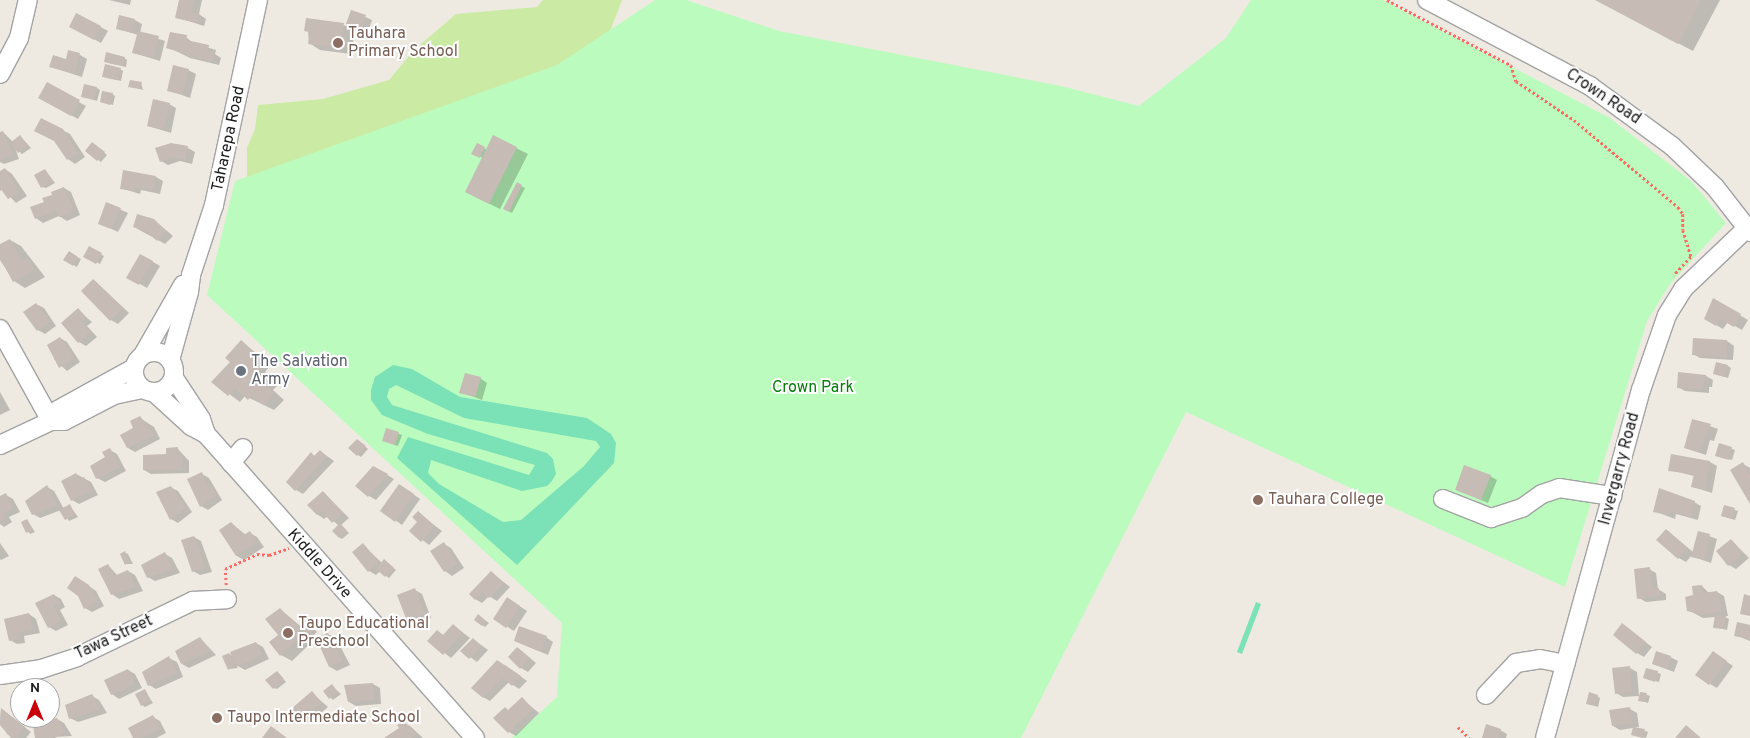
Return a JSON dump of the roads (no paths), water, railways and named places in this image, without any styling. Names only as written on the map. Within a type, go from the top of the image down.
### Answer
[{"type":"street","points":[[0,74],[19,38],[28,0]]},
{"type":"street","name":"Taharepa Road","points":[[174,378],[170,360],[189,292],[191,275],[214,205],[258,0]]},
{"type":"street","name":"Crown Road","points":[[1427,0],[1590,86],[1672,146],[1714,187],[1748,230]]},
{"type":"street","name":"Invergarry Road","points":[[1545,738],[1641,390],[1666,315],[1684,289],[1748,230]]},
{"type":"street","name":"Taharepa Road","points":[[139,362],[191,275]]},
{"type":"street","points":[[0,329],[51,421]]},
{"type":"street","points":[[51,421],[58,410],[154,352],[170,360]]},
{"type":"street","points":[[139,362],[135,380],[148,391]]},
{"type":"street","points":[[0,445],[51,421],[64,421],[114,395],[166,388],[174,378]]},
{"type":"street","name":"Kiddle Drive","points":[[174,378],[201,419],[206,434]]},
{"type":"street","name":"Kiddle Drive","points":[[148,391],[191,426],[206,434],[298,541],[475,738]]},
{"type":"street","points":[[231,463],[243,448]]},
{"type":"street","points":[[1443,499],[1491,518],[1522,508],[1542,494],[1559,488],[1612,496]]},
{"type":"street","name":"Tawa Street","points":[[0,674],[41,669],[77,657],[193,601],[227,599]]},
{"type":"street","points":[[1486,695],[1516,663],[1540,659],[1566,664]]},
{"type":"place","name":"Tauhara Primary School","points":[[338,43]]},
{"type":"place","name":"The Salvation Army","points":[[241,371]]},
{"type":"place","name":"Tauhara College","points":[[1258,500]]},
{"type":"place","name":"Taupo Educational Preschool","points":[[288,633]]},
{"type":"place","name":"Taupo Intermediate School","points":[[217,718]]},
{"type":"park label","name":"Crown Park","points":[[813,388]]}]
